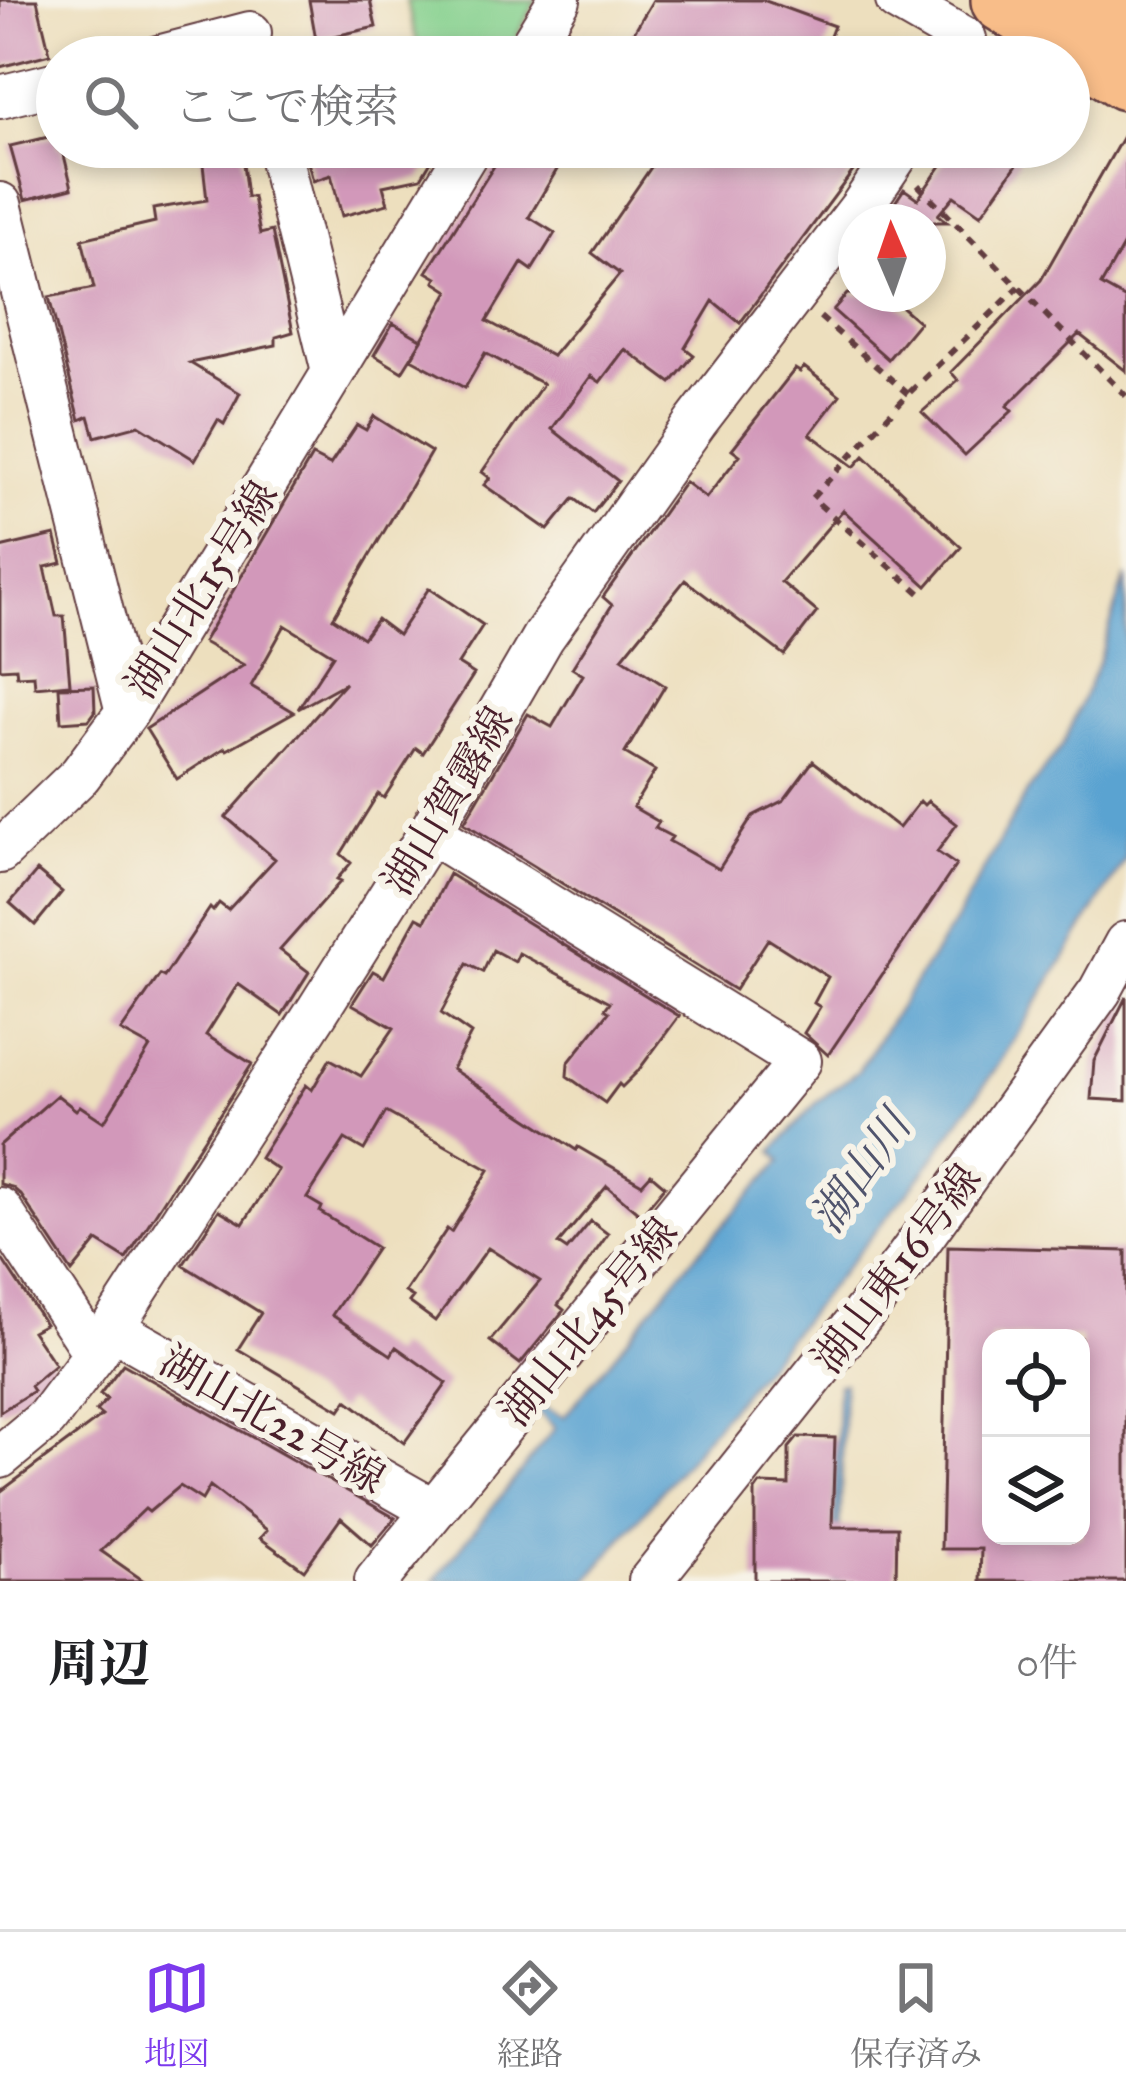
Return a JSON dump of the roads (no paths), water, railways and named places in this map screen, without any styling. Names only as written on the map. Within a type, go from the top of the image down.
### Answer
[{"type":"highway","points":[[1092,0],[1126,22]]},
{"type":"highway","points":[[1090,67],[1126,78]]},
{"type":"street","points":[[537,36],[559,0]]},
{"type":"street","points":[[897,0],[974,32],[982,0]]},
{"type":"street","points":[[0,98],[36,89]]},
{"type":"street","points":[[283,168],[333,372]]},
{"type":"street","name":"湖山北15号線","points":[[127,712],[457,168]]},
{"type":"street","name":"湖山賀露線","points":[[0,1457],[46,1419],[104,1341],[430,832],[543,637],[696,422],[888,168]]},
{"type":"street","name":"湖山北15号線","points":[[0,204],[127,712]]},
{"type":"street","points":[[0,852],[80,775],[127,712]]},
{"type":"street","name":"湖山北45号線","points":[[376,1581],[800,1060],[430,832]]},
{"type":"street","name":"湖山東16号線","points":[[650,1581],[903,1264],[1100,992],[1126,943]]},
{"type":"street","points":[[0,1209],[104,1341]]},
{"type":"street","name":"湖山北22号線","points":[[104,1341],[433,1510]]},
{"type":"water","name":"湖山川","points":[[1126,576],[1126,858],[1001,1061],[922,1175],[587,1581],[434,1581],[555,1428],[537,1411],[540,1406],[564,1417],[693,1258],[781,1161],[773,1151],[818,1101],[858,1071],[955,921],[1027,792],[1063,745],[1098,663]]},
{"type":"water","points":[[844,1383],[839,1581],[834,1581],[838,1384]]}]
